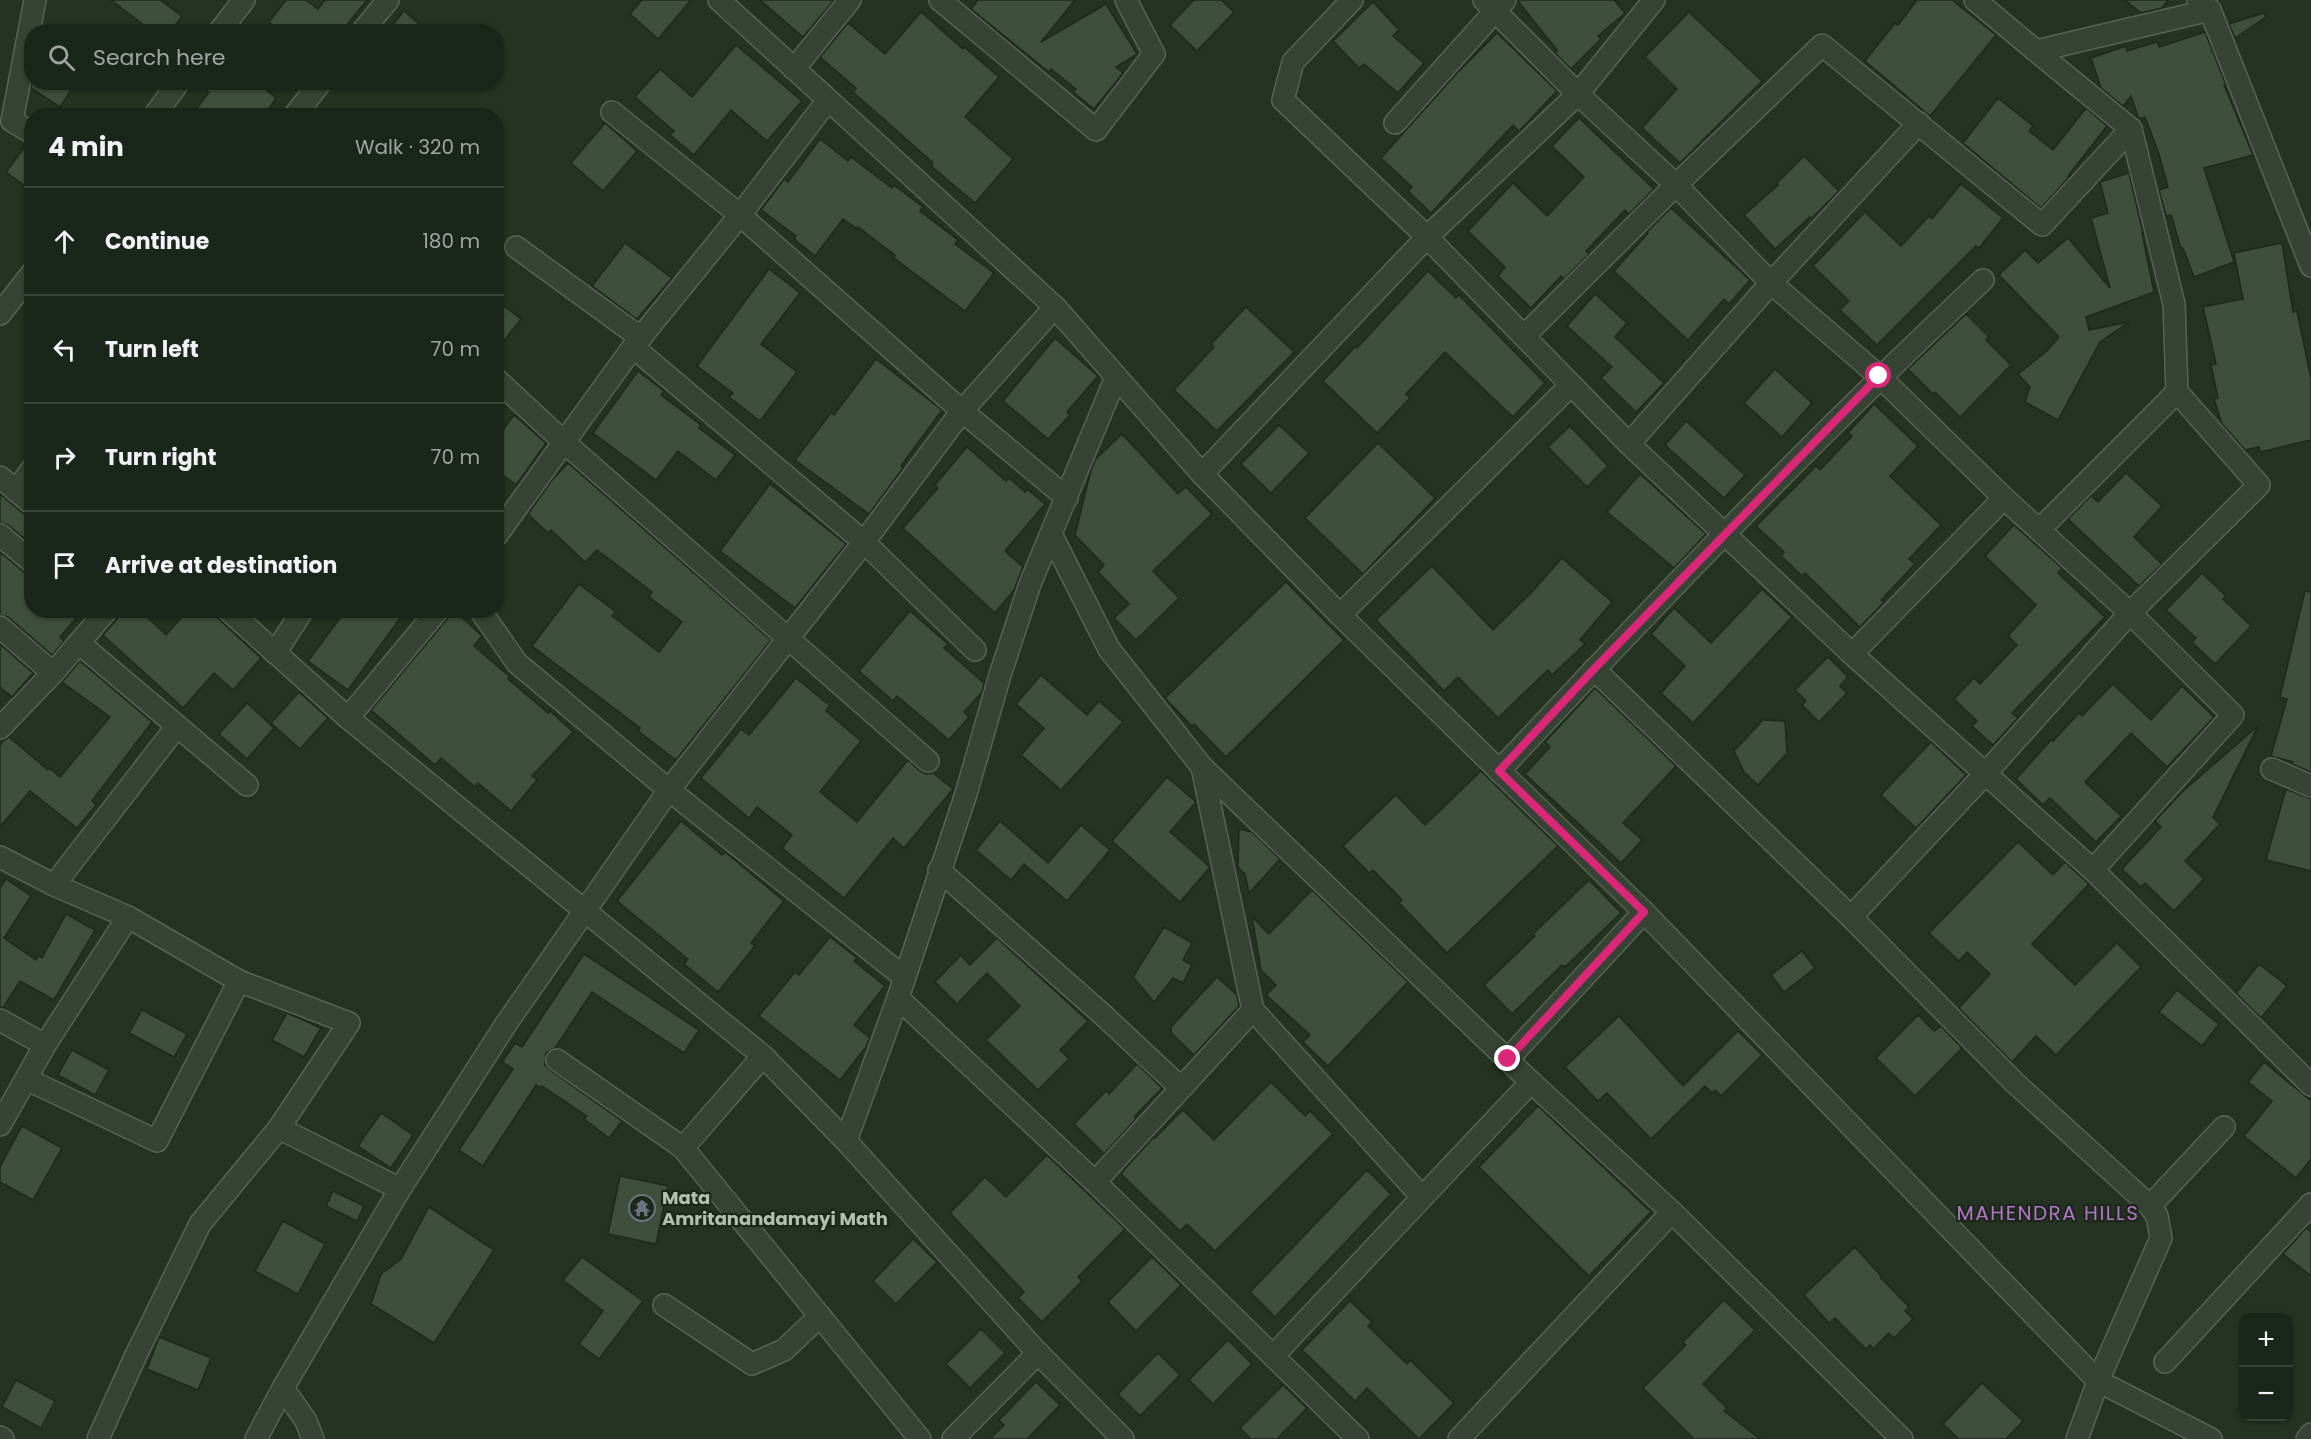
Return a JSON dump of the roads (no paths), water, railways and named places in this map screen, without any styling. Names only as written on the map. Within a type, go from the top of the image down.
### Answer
[{"type":"street","points":[[29,24],[35,0]]},
{"type":"street","points":[[225,24],[244,0]]},
{"type":"street","points":[[368,24],[388,0]]},
{"type":"street","points":[[718,0],[1055,307],[1202,474],[1340,615],[1644,912],[2098,1381],[2211,1439]]},
{"type":"street","points":[[794,69],[850,0]]},
{"type":"street","points":[[939,0],[1096,130],[1154,54],[1126,0]]},
{"type":"street","points":[[1352,0],[1293,62],[1283,100],[1427,237],[1629,444],[1852,654],[2093,870],[2311,1085]]},
{"type":"street","points":[[1202,474],[1427,237],[1578,94],[1654,0]]},
{"type":"street","points":[[1851,917],[2130,614],[2259,485],[2177,392],[2174,304],[2131,129],[1975,0]]},
{"type":"street","points":[[1395,123],[1495,3],[1578,94],[1676,185],[1771,283],[1879,376],[2233,715],[2093,870]]},
{"type":"street","points":[[2036,51],[2204,5],[2311,266]]},
{"type":"street","points":[[24,44],[6,117],[24,128]]},
{"type":"street","points":[[1525,336],[1676,185],[1822,45],[2042,225],[2131,129]]},
{"type":"street","points":[[160,108],[174,90]]},
{"type":"street","points":[[300,108],[315,90]]},
{"type":"street","points":[[504,525],[637,342],[740,215],[828,100]]},
{"type":"street","points":[[612,112],[740,215],[962,411],[1067,498]]},
{"type":"street","points":[[1629,444],[1771,283],[1919,123]]},
{"type":"street","points":[[516,248],[637,342],[864,542],[975,650]]},
{"type":"street","points":[[1499,771],[1594,669],[1879,376],[1983,280]]},
{"type":"street","points":[[0,314],[24,283]]},
{"type":"street","points":[[256,1439],[283,1388],[400,1189],[507,1024],[669,790],[864,542],[962,411],[1055,307]]},
{"type":"street","points":[[846,1141],[898,998],[966,794],[1000,675],[1030,584],[1116,377]]},
{"type":"street","points":[[1340,615],[1571,385]]},
{"type":"street","points":[[504,386],[565,443],[928,761]]},
{"type":"street","points":[[2039,530],[2177,392]]},
{"type":"street","points":[[1852,654],[2004,498]]},
{"type":"street","points":[[1052,534],[1109,649],[1202,767],[1531,1082],[1672,1212],[1902,1439]]},
{"type":"street","points":[[0,535],[24,555]]},
{"type":"street","points":[[2,722],[53,673],[79,643],[95,618]]},
{"type":"street","points":[[237,618],[348,717],[762,1056],[846,1141],[1038,1353],[1123,1439]]},
{"type":"street","points":[[275,652],[298,618]]},
{"type":"street","points":[[348,717],[431,618]]},
{"type":"street","points":[[486,618],[517,663],[669,790],[904,977]]},
{"type":"street","points":[[0,627],[53,673]]},
{"type":"street","points":[[79,643],[247,786]]},
{"type":"street","points":[[1594,669],[1851,917],[2014,1082],[2150,1206],[2157,1216],[2162,1238],[2098,1381],[2077,1439]]},
{"type":"street","points":[[54,885],[177,726]]},
{"type":"street","points":[[1202,767],[1253,1010],[1422,1197]]},
{"type":"street","points":[[2272,769],[2311,786]]},
{"type":"street","points":[[0,857],[54,885],[128,917],[239,981],[349,1023],[279,1128],[200,1224],[98,1439]]},
{"type":"street","points":[[939,870],[1102,1014],[1181,1088]]},
{"type":"street","points":[[1508,1059],[1644,912]]},
{"type":"street","points":[[0,1125],[45,1045],[128,917]]},
{"type":"street","points":[[26,1079],[157,1141],[239,981]]},
{"type":"street","points":[[898,998],[1095,1182],[1358,1439]]},
{"type":"street","points":[[1095,1182],[1253,1010]]},
{"type":"street","points":[[0,1020],[45,1045]]},
{"type":"street","points":[[683,1148],[762,1056]]},
{"type":"street","points":[[557,1060],[683,1148],[920,1439]]},
{"type":"street","points":[[1273,1356],[1531,1082]]},
{"type":"street","points":[[2150,1206],[2224,1127]]},
{"type":"street","points":[[279,1128],[400,1189]]},
{"type":"street","points":[[1459,1439],[1672,1212]]},
{"type":"street","points":[[2165,1362],[2307,1214]]},
{"type":"street","points":[[664,1305],[752,1364],[784,1350],[820,1316]]},
{"type":"street","points":[[953,1439],[1038,1353]]},
{"type":"street","points":[[283,1388],[306,1421],[313,1439]]},
{"type":"street","points":[[2307,1439],[2311,1434]]},
{"type":"place","name":"Mata Amritanandamayi Math","points":[[642,1208]]},
{"type":"district","name":"MAHENDRA HILLS","points":[[2048,1213]]}]
